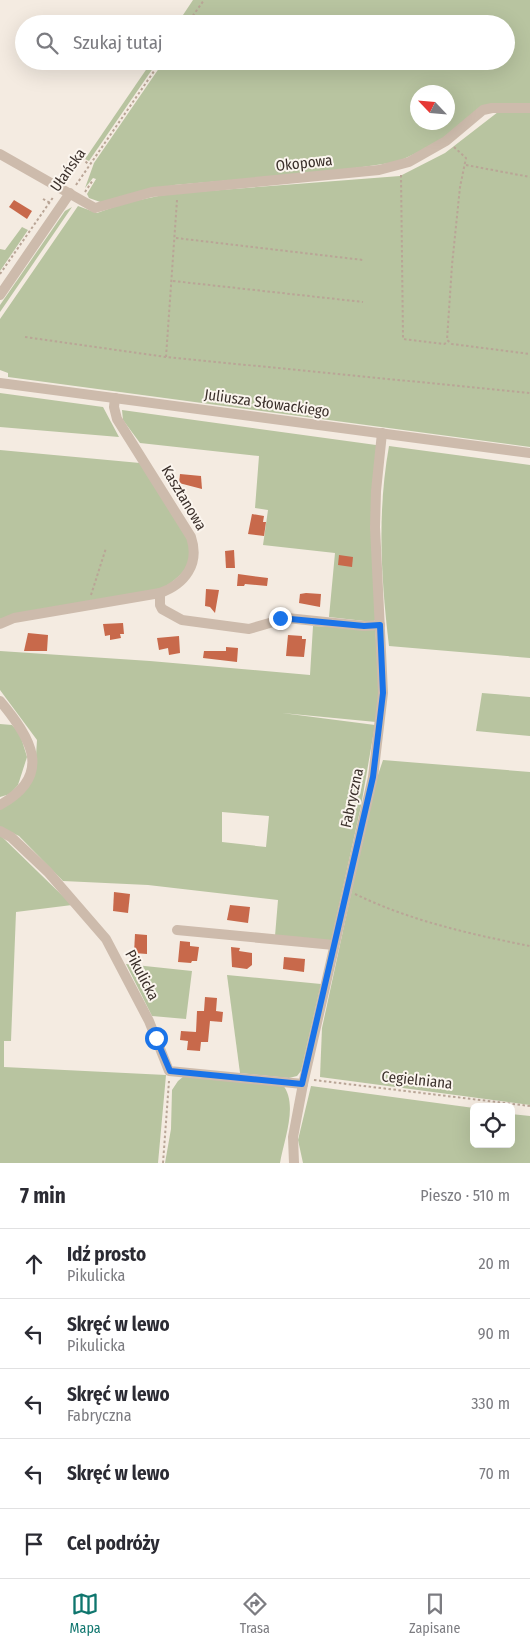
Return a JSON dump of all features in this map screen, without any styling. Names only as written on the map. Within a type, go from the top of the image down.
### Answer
[{"type":"street","name":"Okopowa","points":[[0,154],[95,208],[152,192],[379,170],[399,165],[446,141],[483,110],[492,108],[530,108]]},
{"type":"street","name":"Ułańska","points":[[0,295],[70,193]]},
{"type":"street","name":"Juliusza Słowackiego","points":[[0,383],[530,453]]},
{"type":"street","name":"Kasztanowa","points":[[0,624],[14,618],[160,593],[175,586],[187,575],[193,563],[193,544],[185,525],[117,419],[114,407],[115,398]]},
{"type":"street","name":"Fabryczna","points":[[294,1163],[293,1137],[302,1084],[373,777],[383,693],[375,527],[376,491],[382,433]]},
{"type":"street","points":[[160,593],[162,609],[182,620],[249,629],[287,618],[364,626],[380,625]]},
{"type":"street","points":[[0,701],[29,741],[33,763],[28,780],[19,792],[0,805]]},
{"type":"street","name":"Pikulicka","points":[[0,831],[11,837],[48,872],[106,939],[149,1021],[170,1071]]},
{"type":"street","points":[[177,930],[334,945]]},
{"type":"street","points":[[170,1071],[302,1084]]},
{"type":"path","points":[[193,15],[204,0]]},
{"type":"path","name":"Ułańska","points":[[70,193],[155,70]]},
{"type":"path","points":[[446,141],[464,154],[466,165],[460,187],[452,265],[448,342]]},
{"type":"path","points":[[82,158],[89,166]]},
{"type":"path","points":[[399,165],[401,174],[403,339],[444,344],[448,342],[530,354]]},
{"type":"path","points":[[466,165],[530,177]]},
{"type":"path","points":[[0,274],[74,167]]},
{"type":"path","points":[[80,199],[94,180]]},
{"type":"path","points":[[166,357],[176,238],[178,200],[175,190]]},
{"type":"path","points":[[176,238],[363,260]]},
{"type":"path","points":[[173,280],[363,302]]},
{"type":"path","points":[[25,337],[166,357],[530,393]]},
{"type":"path","points":[[88,604],[106,548]]},
{"type":"path","points":[[347,890],[391,911],[416,919],[530,946]]},
{"type":"path","points":[[163,1163],[170,1071]]},
{"type":"path","name":"Cegielniana","points":[[302,1084],[315,1080],[530,1106]]},
{"type":"green space","points":[[193,0],[530,0],[530,105],[498,105],[423,150],[397,162],[328,172],[174,185],[103,203],[89,198],[87,194],[96,179],[93,178],[85,188],[94,163],[158,70],[515,70],[515,15],[183,15]]},
{"type":"green space","points":[[146,70],[152,70],[89,161],[85,159]]},
{"type":"green space","points":[[498,112],[530,113],[530,447],[8,377],[8,373],[0,370],[0,319],[78,206],[97,213],[125,203],[168,194],[400,176],[445,153]]},
{"type":"green space","points":[[72,207],[0,312],[0,305],[65,211]]},
{"type":"green space","points":[[22,227],[28,230],[0,271],[0,249],[5,250]]},
{"type":"green space","points":[[0,393],[103,407],[119,437],[0,427]]},
{"type":"green space","points":[[122,410],[376,445],[377,618],[373,622],[329,617],[335,553],[263,545],[268,510],[255,508],[259,456],[140,443],[123,420]]},
{"type":"green space","points":[[389,446],[530,465],[530,658],[389,646],[382,571],[382,521],[385,471]]},
{"type":"green space","points":[[0,450],[140,463],[187,536],[192,552],[187,569],[164,589],[0,619]]},
{"type":"green space","points":[[313,626],[375,629],[380,684],[376,722],[282,713],[375,725],[361,806],[331,942],[275,936],[278,900],[148,885],[63,881],[19,836],[0,827],[0,809],[35,772],[37,740],[0,690],[0,651],[150,661],[310,675]],"holes":[[[222,812],[269,816],[266,847],[222,842]]]},
{"type":"green space","points":[[482,693],[530,697],[530,736],[476,731]]},
{"type":"green space","points":[[0,724],[12,725],[20,734],[27,757],[18,785],[10,794],[0,797]]},
{"type":"green space","points":[[383,760],[530,772],[530,1105],[320,1077],[322,1028],[374,787]]},
{"type":"green space","points":[[0,835],[72,905],[16,912],[11,1041],[4,1041],[4,1067],[166,1075],[158,1163],[0,1163]]},
{"type":"green space","points":[[126,964],[192,971],[186,1019],[152,1016]]},
{"type":"green space","points":[[227,975],[321,984],[301,1071],[297,1076],[289,1078],[240,1073]]},
{"type":"green space","points":[[184,1076],[282,1084],[287,1092],[290,1111],[280,1163],[165,1163],[171,1129],[172,1090]]},
{"type":"green space","points":[[311,1086],[470,1107],[470,1148],[515,1148],[515,1114],[530,1116],[530,1163],[303,1163],[298,1140]]},
{"type":"building","points":[[14,200],[32,211],[27,219],[9,207]]},
{"type":"building","points":[[180,474],[201,476],[202,489],[179,483]]},
{"type":"building","points":[[252,514],[264,516],[263,522],[266,522],[264,536],[248,534]]},
{"type":"building","points":[[234,550],[235,568],[226,568],[225,551]]},
{"type":"building","points":[[339,555],[353,557],[352,567],[338,565]]},
{"type":"building","points":[[238,574],[268,578],[267,586],[245,584],[244,586],[237,586]]},
{"type":"building","points":[[206,589],[219,590],[215,613],[210,607],[205,606]]},
{"type":"building","points":[[300,594],[321,594],[320,607],[299,603]]},
{"type":"building","points":[[123,623],[124,634],[120,634],[121,638],[110,640],[110,635],[105,636],[103,624]]},
{"type":"building","points":[[28,633],[48,635],[47,651],[24,651]]},
{"type":"building","points":[[288,635],[302,636],[302,639],[306,639],[304,657],[286,656]]},
{"type":"building","points":[[179,636],[180,653],[169,655],[168,648],[159,650],[157,638]]},
{"type":"building","points":[[226,647],[238,648],[237,662],[203,658],[204,651],[226,651]]},
{"type":"building","points":[[114,892],[130,894],[128,913],[113,911]]},
{"type":"building","points":[[230,905],[250,907],[248,923],[227,920]]},
{"type":"building","points":[[135,934],[147,935],[147,954],[134,953]]},
{"type":"building","points":[[180,941],[190,942],[190,946],[199,947],[197,961],[192,961],[191,963],[178,962]]},
{"type":"building","points":[[231,947],[240,948],[239,951],[252,953],[252,965],[247,969],[232,967]]},
{"type":"building","points":[[284,957],[305,959],[304,972],[283,969]]},
{"type":"building","points":[[205,997],[217,998],[216,1011],[223,1012],[222,1022],[210,1021],[208,1042],[201,1042],[200,1051],[187,1050],[188,1041],[180,1040],[181,1031],[196,1032],[197,1011],[204,1011]]},
{"type":"route","points":[[156,1038],[170,1071],[302,1084],[373,777],[383,693],[380,625],[364,626],[280,618]]}]
